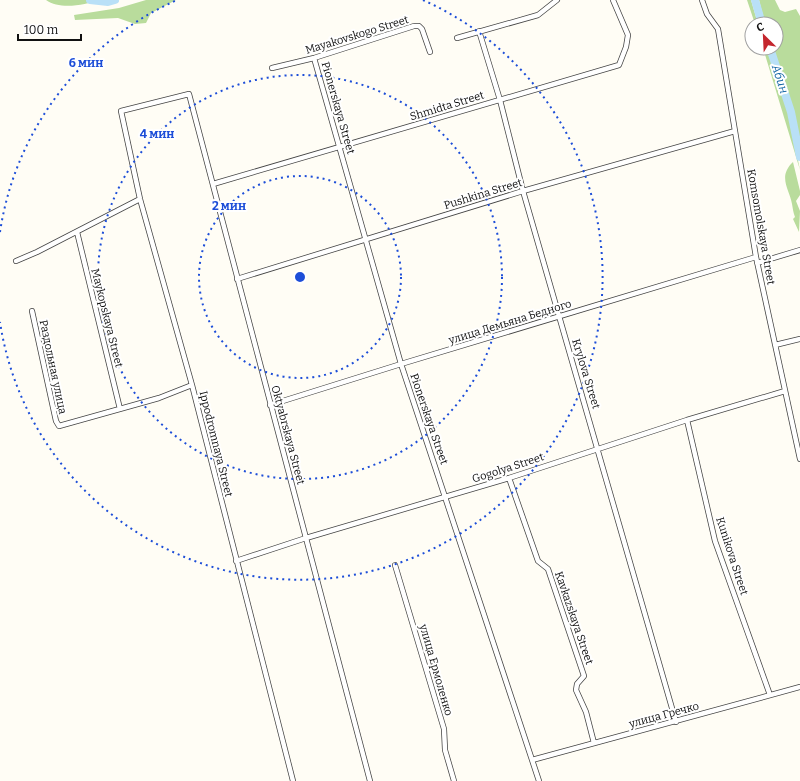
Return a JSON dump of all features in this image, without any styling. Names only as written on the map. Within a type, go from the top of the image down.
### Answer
[{"type":"street","points":[[457,38],[538,15],[558,0]]},
{"type":"street","name":"Shmidta Street","points":[[214,184],[341,148],[619,65],[626,47],[628,35],[613,0]]},
{"type":"street","name":"Komsomolskaya Street","points":[[702,0],[707,14],[718,29],[756,257],[800,459]]},
{"type":"street","name":"Mayakovskogo Street","points":[[272,68],[314,58],[414,26],[419,26],[422,29],[430,52]]},
{"type":"street","name":"Krylova Street","points":[[479,31],[500,100],[523,191],[559,317],[599,448],[676,722]]},
{"type":"street","name":"Pionerskaya Street","points":[[314,58],[341,148],[365,239],[401,364],[446,496],[539,781]]},
{"type":"street","name":"Ippodromnaya Street","points":[[189,94],[122,111],[140,199],[192,385],[293,781]]},
{"type":"street","name":"Oktyabrskaya Street","points":[[189,94],[214,184],[237,279],[370,781]]},
{"type":"street","name":"Pushkina Street","points":[[237,279],[523,191],[735,131]]},
{"type":"street","points":[[16,261],[77,232],[140,199]]},
{"type":"street","name":"Maykopskaya Street","points":[[77,232],[120,409]]},
{"type":"street","points":[[758,263],[800,250]]},
{"type":"street","name":"улица Демьяна Бедного","points":[[270,405],[756,257]]},
{"type":"street","name":"Раздольная улица","points":[[32,311],[56,421],[59,426],[120,409]]},
{"type":"street","points":[[775,345],[800,339]]},
{"type":"street","points":[[120,409],[159,398],[192,385]]},
{"type":"street","name":"Gogolya Street","points":[[236,561],[306,538],[509,478],[687,420],[785,391]]},
{"type":"street","name":"Kunikova Street","points":[[687,420],[715,541],[770,695]]},
{"type":"street","name":"Kavkazskaya Street","points":[[509,478],[538,561],[548,569],[584,676],[577,684],[576,690],[586,712],[594,743]]},
{"type":"street","name":"улица Ермоленко","points":[[395,565],[444,729],[445,750],[454,781]]},
{"type":"street","name":"улица Гречко","points":[[532,760],[800,687]]},
{"type":"green space","points":[[46,0],[100,0],[87,4],[65,6]]},
{"type":"green space","points":[[146,0],[176,0],[151,13],[146,23],[135,24],[118,18],[75,20],[74,15],[119,8]]},
{"type":"green space","points":[[747,0],[751,0],[756,16],[752,16]]},
{"type":"green space","points":[[759,0],[775,0],[780,10],[785,12],[796,9],[800,16],[800,144],[774,56],[784,56],[784,16],[763,16]]},
{"type":"green space","points":[[765,56],[770,56],[788,112],[800,170]]},
{"type":"green space","points":[[793,162],[800,191],[800,195],[796,201],[800,211],[799,232],[793,219],[795,217],[785,178],[788,168]]},
{"type":"waterway","name":"Абин","points":[[90,0],[108,2],[115,0]]},
{"type":"waterway","name":"Абин","points":[[755,0],[760,16]]},
{"type":"waterway","name":"Абин","points":[[773,56],[791,112],[800,157]]}]
